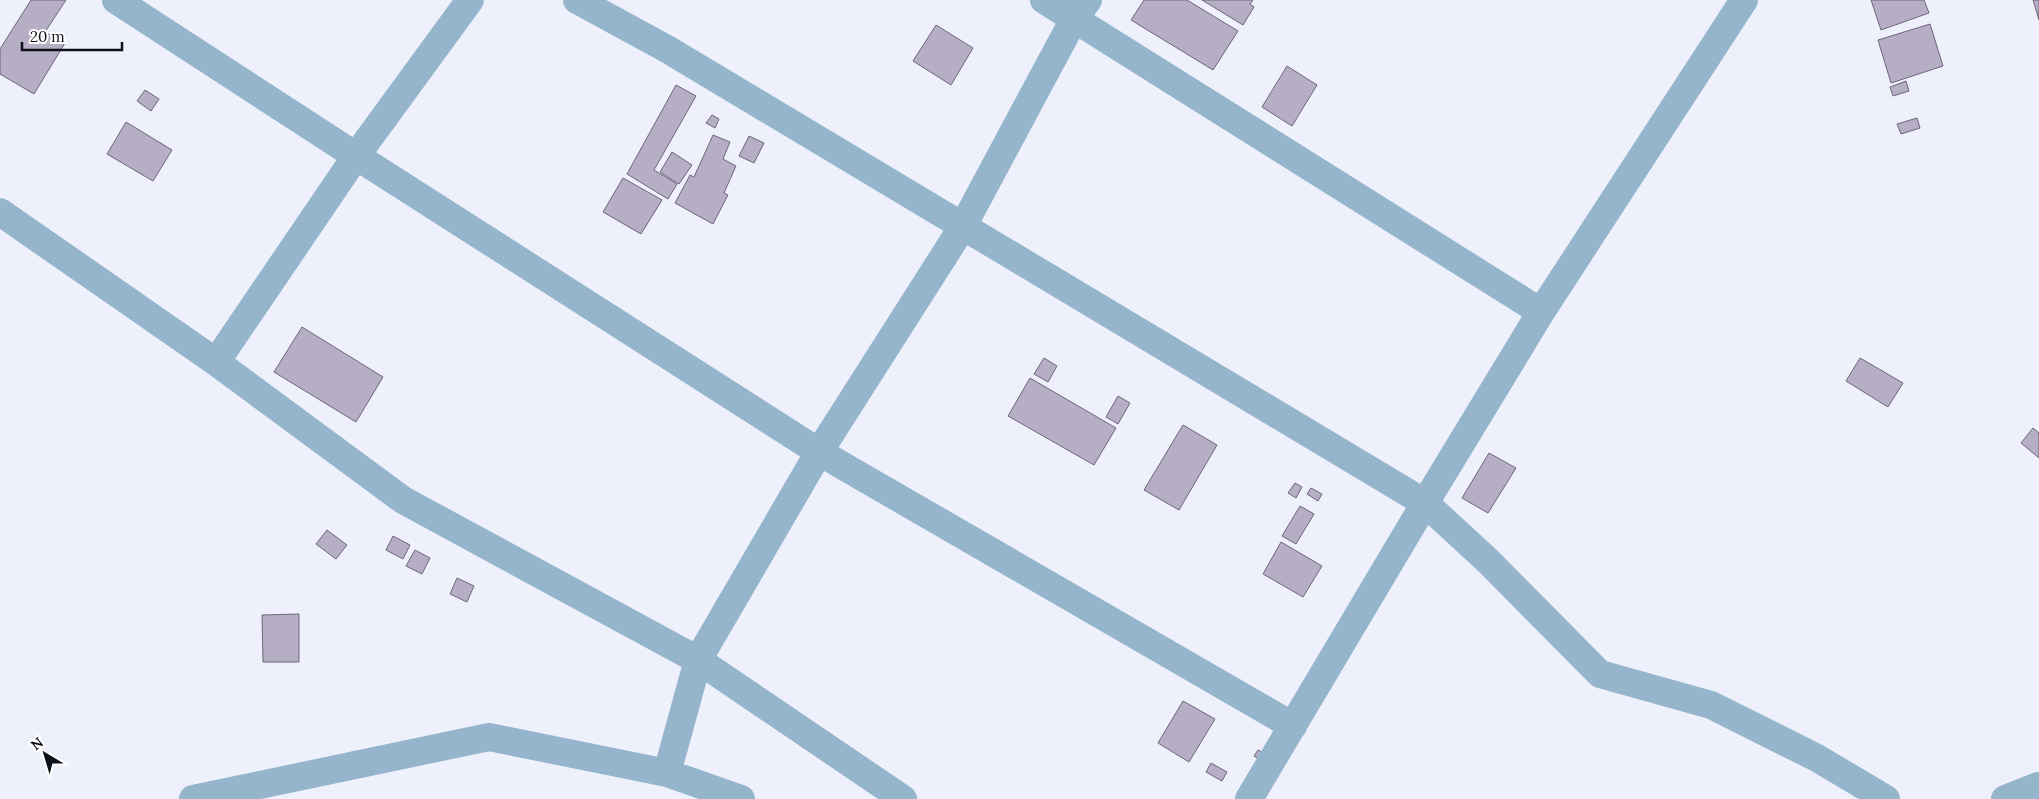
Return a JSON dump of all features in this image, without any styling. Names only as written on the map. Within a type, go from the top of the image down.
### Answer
[{"type":"street","points":[[116,0],[819,452],[1292,726]]},
{"type":"street","points":[[216,362],[356,156],[470,0]]},
{"type":"street","points":[[577,0],[667,49],[1425,504],[1488,560],[1600,674],[1711,705],[1817,758],[1886,799]]},
{"type":"street","points":[[1044,0],[1081,10],[1542,312]]},
{"type":"street","points":[[1250,799],[1425,504],[1542,312],[1744,0]]},
{"type":"street","points":[[667,772],[698,660],[819,452],[963,226],[1081,10]]},
{"type":"street","points":[[0,212],[216,362],[403,500],[698,660],[903,799]]},
{"type":"street","points":[[193,799],[489,737],[667,772],[741,799]]},
{"type":"street","points":[[2005,799],[2036,790]]},
{"type":"building","points":[[31,0],[66,0],[45,32],[65,43],[34,94],[0,74],[0,49]]},
{"type":"building","points":[[1144,0],[1187,0],[1238,31],[1213,70],[1131,20]]},
{"type":"building","points":[[1202,0],[1253,0],[1250,4],[1254,7],[1243,25]]},
{"type":"building","points":[[1871,0],[1924,0],[1929,13],[1881,30]]},
{"type":"building","points":[[2033,0],[2039,0],[2039,20]]},
{"type":"building","points":[[1930,24],[1943,66],[1891,83],[1878,40]]},
{"type":"building","points":[[936,25],[973,48],[951,85],[913,61]]},
{"type":"building","points":[[1287,66],[1317,85],[1292,126],[1262,107]]},
{"type":"building","points":[[1906,81],[1909,91],[1893,96],[1890,87]]},
{"type":"building","points":[[676,85],[696,96],[654,170],[677,184],[668,199],[627,174]]},
{"type":"building","points":[[145,90],[159,99],[151,111],[137,101]]},
{"type":"building","points":[[712,115],[719,119],[715,128],[706,123]]},
{"type":"building","points":[[1917,118],[1920,128],[1901,134],[1897,124]]},
{"type":"building","points":[[126,122],[172,150],[153,181],[107,154]]},
{"type":"building","points":[[713,135],[730,142],[723,159],[736,166],[724,193],[728,195],[713,224],[675,203],[690,175],[694,177]]},
{"type":"building","points":[[749,136],[764,143],[754,163],[739,156]]},
{"type":"building","points":[[672,152],[692,165],[679,184],[660,172]]},
{"type":"building","points":[[623,178],[662,200],[641,234],[603,212]]},
{"type":"building","points":[[302,327],[383,377],[356,422],[274,372]]},
{"type":"building","points":[[1044,358],[1057,366],[1048,382],[1034,374]]},
{"type":"building","points":[[1860,358],[1903,383],[1888,407],[1846,381]]},
{"type":"building","points":[[1030,378],[1116,428],[1094,465],[1008,416]]},
{"type":"building","points":[[1118,396],[1130,403],[1118,424],[1106,417]]},
{"type":"building","points":[[1183,425],[1217,445],[1179,510],[1144,490]]},
{"type":"building","points":[[2033,428],[2039,433],[2039,458],[2021,443]]},
{"type":"building","points":[[1489,453],[1516,468],[1488,513],[1462,498]]},
{"type":"building","points":[[1295,483],[1302,487],[1296,498],[1288,493]]},
{"type":"building","points":[[1311,488],[1322,494],[1318,501],[1307,494]]},
{"type":"building","points":[[1300,506],[1314,514],[1296,544],[1282,536]]},
{"type":"building","points":[[327,530],[347,545],[336,559],[316,544]]},
{"type":"building","points":[[393,536],[410,545],[403,559],[386,550]]},
{"type":"building","points":[[1281,542],[1322,566],[1303,597],[1263,574]]},
{"type":"building","points":[[415,550],[430,558],[422,574],[406,566]]},
{"type":"building","points":[[457,578],[474,586],[467,602],[450,594]]},
{"type":"building","points":[[299,614],[299,662],[263,662],[262,615]]},
{"type":"building","points":[[1183,701],[1215,719],[1189,762],[1158,743]]},
{"type":"building","points":[[1258,750],[1273,758],[1269,765],[1254,756]]},
{"type":"building","points":[[1211,763],[1227,772],[1222,781],[1206,772]]}]
